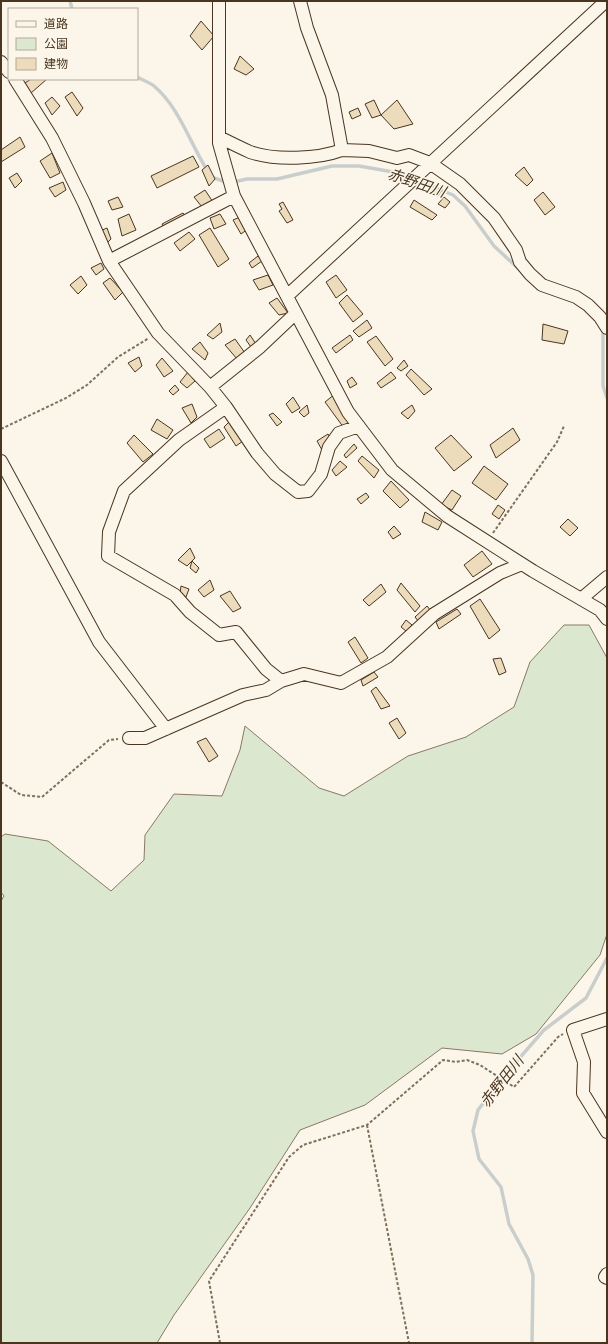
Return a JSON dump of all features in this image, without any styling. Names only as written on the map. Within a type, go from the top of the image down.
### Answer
[{"type":"street","points":[[219,1],[219,143],[234,196],[345,406],[392,470],[447,516],[522,564],[600,610],[607,620]]},
{"type":"street","points":[[300,1],[307,28],[332,95],[342,150]]},
{"type":"street","points":[[287,296],[606,1]]},
{"type":"street","points":[[1,62],[8,71]]},
{"type":"street","points":[[16,80],[52,138],[84,203],[109,261],[158,333],[210,387],[257,453],[275,474],[298,492],[308,491],[321,474],[329,447],[339,433],[359,426]]},
{"type":"street","points":[[219,137],[251,152],[273,157],[327,156],[342,150],[369,152],[397,158],[409,155],[460,184],[494,218],[516,250],[520,262],[530,274],[542,285],[576,297],[588,304],[600,317],[607,328]]},
{"type":"street","points":[[109,261],[234,196]]},
{"type":"street","points":[[210,387],[260,347],[296,313]]},
{"type":"street","points":[[226,408],[179,440],[124,491],[109,532],[108,556],[175,595],[190,612],[219,634],[236,632],[266,669],[281,681]]},
{"type":"street","points":[[1,461],[99,642],[166,728]]},
{"type":"street","points":[[129,738],[145,738],[243,695],[266,690],[281,681],[304,674],[341,683],[387,657],[434,614],[500,573],[522,564]]},
{"type":"street","points":[[581,599],[607,577]]},
{"type":"street","points":[[607,1019],[573,1030],[584,1062],[584,1093],[607,1132]]},
{"type":"street","points":[[607,1274],[605,1277],[607,1278]]},
{"type":"path","points":[[1,429],[66,398],[87,385],[118,357],[158,333]]},
{"type":"path","points":[[487,542],[557,442],[564,426]]},
{"type":"path","points":[[1,782],[21,795],[42,797],[109,740],[129,738]]},
{"type":"path","points":[[220,1343],[209,1281],[289,1157],[303,1145],[367,1125],[443,1060],[456,1062],[467,1060],[480,1065],[514,1087],[558,1036],[573,1030]]},
{"type":"path","points":[[367,1125],[409,1343]]},
{"type":"green space","points":[[564,625],[589,625],[607,658],[607,934],[600,955],[536,1034],[502,1054],[442,1048],[365,1105],[300,1130],[250,1208],[174,1315],[157,1343],[1,1343],[1,901],[4,896],[1,892],[1,837],[5,834],[48,841],[111,891],[144,860],[145,835],[174,794],[222,796],[240,750],[245,726],[319,788],[344,796],[408,756],[466,737],[514,707],[530,662]]},
{"type":"building","points":[[201,21],[214,36],[202,50],[190,36]]},
{"type":"building","points":[[240,56],[254,69],[246,75],[234,69]]},
{"type":"building","points":[[30,80],[46,80],[31,93],[25,83]]},
{"type":"building","points":[[72,92],[83,108],[77,116],[65,97]]},
{"type":"building","points":[[52,97],[60,106],[52,115],[45,103]]},
{"type":"building","points":[[374,100],[381,115],[372,118],[365,104]]},
{"type":"building","points":[[397,100],[413,124],[394,129],[381,115]]},
{"type":"building","points":[[358,108],[361,115],[352,119],[349,112]]},
{"type":"building","points":[[20,137],[25,147],[1,162],[1,150]]},
{"type":"building","points":[[52,153],[60,173],[50,178],[40,161]]},
{"type":"building","points":[[193,156],[199,167],[157,188],[151,176]]},
{"type":"building","points":[[208,165],[215,179],[209,186],[202,170]]},
{"type":"building","points":[[524,167],[533,180],[527,186],[515,175]]},
{"type":"building","points":[[17,173],[22,181],[15,188],[9,178]]},
{"type":"building","points":[[63,182],[66,190],[55,197],[49,188]]},
{"type":"building","points":[[435,187],[442,190],[438,196],[430,193]]},
{"type":"building","points":[[205,190],[213,202],[202,207],[194,197]]},
{"type":"building","points":[[543,192],[555,207],[545,215],[534,200]]},
{"type":"building","points":[[118,197],[123,207],[112,210],[108,201]]},
{"type":"building","points":[[444,197],[450,202],[445,208],[438,204]]},
{"type":"building","points":[[414,200],[437,215],[432,220],[410,207]]},
{"type":"building","points":[[283,202],[293,220],[287,223],[279,211],[282,209],[279,204]]},
{"type":"building","points":[[183,213],[186,217],[165,230],[162,224]]},
{"type":"building","points":[[129,214],[136,230],[122,236],[118,219]]},
{"type":"building","points":[[220,214],[226,224],[214,229],[210,218]]},
{"type":"building","points":[[240,217],[248,229],[241,234],[233,220]]},
{"type":"building","points":[[107,228],[111,239],[105,245],[100,231]]},
{"type":"building","points":[[210,228],[229,259],[218,267],[199,235]]},
{"type":"building","points":[[189,232],[195,239],[180,251],[174,243]]},
{"type":"building","points":[[258,256],[262,261],[252,268],[249,263]]},
{"type":"building","points":[[101,263],[104,269],[96,275],[91,268]]},
{"type":"building","points":[[268,275],[273,285],[259,290],[253,280]]},
{"type":"building","points":[[336,275],[347,290],[336,298],[326,282]]},
{"type":"building","points":[[81,276],[87,285],[78,294],[70,285]]},
{"type":"building","points":[[110,278],[123,292],[115,300],[103,283]]},
{"type":"building","points":[[347,295],[363,314],[353,322],[339,303]]},
{"type":"building","points":[[277,298],[288,313],[279,315],[269,303]]},
{"type":"building","points":[[367,320],[372,328],[359,337],[353,331]]},
{"type":"building","points":[[220,323],[222,332],[213,339],[207,335]]},
{"type":"building","points":[[543,324],[568,331],[564,344],[542,340]]},
{"type":"building","points":[[250,335],[256,344],[251,347],[246,340]]},
{"type":"building","points":[[350,335],[353,340],[336,353],[332,348]]},
{"type":"building","points":[[376,336],[393,359],[385,366],[367,342]]},
{"type":"building","points":[[235,339],[245,353],[238,360],[225,345]]},
{"type":"building","points":[[200,342],[208,353],[205,360],[192,349]]},
{"type":"building","points":[[139,357],[142,366],[135,372],[128,363]]},
{"type":"building","points":[[162,358],[173,371],[164,377],[156,365]]},
{"type":"building","points":[[404,360],[408,366],[401,371],[397,368]]},
{"type":"building","points":[[411,369],[432,389],[424,395],[406,375]]},
{"type":"building","points":[[188,372],[195,381],[187,388],[180,382]]},
{"type":"building","points":[[391,372],[396,378],[381,388],[377,383]]},
{"type":"building","points":[[352,377],[357,384],[350,388],[347,381]]},
{"type":"building","points":[[175,385],[179,390],[173,395],[169,391]]},
{"type":"building","points":[[335,394],[352,422],[344,428],[325,402]]},
{"type":"building","points":[[293,397],[300,408],[292,413],[286,404]]},
{"type":"building","points":[[192,404],[197,417],[191,423],[182,408]]},
{"type":"building","points":[[307,405],[309,413],[304,417],[299,412]]},
{"type":"building","points":[[412,405],[415,411],[408,419],[401,413]]},
{"type":"building","points":[[273,413],[282,422],[277,426],[269,415]]},
{"type":"building","points":[[157,419],[173,430],[167,439],[151,430]]},
{"type":"building","points":[[231,420],[243,441],[236,446],[224,427]]},
{"type":"building","points":[[513,428],[520,440],[496,458],[490,445]]},
{"type":"building","points":[[219,429],[225,438],[210,448],[204,439]]},
{"type":"building","points":[[328,434],[331,439],[322,450],[317,441]]},
{"type":"building","points":[[134,435],[153,454],[143,462],[127,443]]},
{"type":"building","points":[[451,435],[472,457],[454,471],[435,448]]},
{"type":"building","points":[[354,444],[357,448],[346,458],[344,455]]},
{"type":"building","points":[[362,456],[379,470],[374,478],[358,461]]},
{"type":"building","points":[[340,461],[347,467],[336,476],[332,470]]},
{"type":"building","points":[[484,466],[508,484],[496,500],[472,483]]},
{"type":"building","points":[[391,481],[409,500],[400,508],[383,491]]},
{"type":"building","points":[[452,490],[461,496],[452,510],[441,505]]},
{"type":"building","points":[[366,493],[369,497],[361,504],[357,499]]},
{"type":"building","points":[[498,505],[505,510],[499,519],[492,514]]},
{"type":"building","points":[[425,512],[442,522],[438,530],[422,522]]},
{"type":"building","points":[[568,519],[578,528],[570,536],[560,527]]},
{"type":"building","points":[[394,526],[401,534],[393,539],[388,532]]},
{"type":"building","points":[[190,548],[195,558],[187,566],[178,560]]},
{"type":"building","points":[[482,551],[492,564],[473,577],[464,565]]},
{"type":"building","points":[[192,561],[199,568],[196,573],[190,568]]},
{"type":"building","points":[[210,580],[214,590],[204,597],[198,590]]},
{"type":"building","points":[[401,583],[420,606],[415,612],[397,590]]},
{"type":"building","points":[[381,584],[386,592],[369,606],[363,600]]},
{"type":"building","points":[[181,586],[189,589],[186,597],[180,593]]},
{"type":"building","points":[[230,591],[241,608],[233,612],[220,596]]},
{"type":"building","points":[[480,599],[500,630],[489,639],[470,606]]},
{"type":"building","points":[[427,606],[431,611],[419,622],[415,617]]},
{"type":"building","points":[[457,609],[461,614],[439,629],[436,622]]},
{"type":"building","points":[[406,620],[412,625],[406,631],[401,627]]},
{"type":"building","points":[[355,637],[368,658],[361,663],[348,642]]},
{"type":"building","points":[[501,658],[506,672],[499,675],[493,659]]},
{"type":"building","points":[[374,672],[378,677],[363,686],[361,680]]},
{"type":"building","points":[[376,687],[390,706],[381,709],[371,691]]},
{"type":"building","points":[[397,718],[406,733],[399,739],[389,723]]},
{"type":"building","points":[[206,738],[218,756],[209,762],[197,742]]},
{"type":"waterway","name":"赤野田川","points":[[70,1],[72,8]]},
{"type":"waterway","name":"赤野田川","points":[[138,77],[154,86],[170,104],[184,126],[207,170]]},
{"type":"waterway","name":"赤野田川","points":[[211,177],[229,183],[247,179],[277,179],[332,166],[359,166],[399,173],[401,176],[409,179]]},
{"type":"waterway","name":"赤野田川","points":[[415,181],[453,195],[465,206],[494,246],[520,270]]},
{"type":"waterway","name":"赤野田川","points":[[603,330],[603,386],[607,398]]},
{"type":"waterway","name":"赤野田川","points":[[532,1343],[533,1275],[528,1259],[509,1224],[501,1187],[479,1159],[473,1131],[478,1110],[509,1070],[544,1030],[586,998],[607,958]]}]
